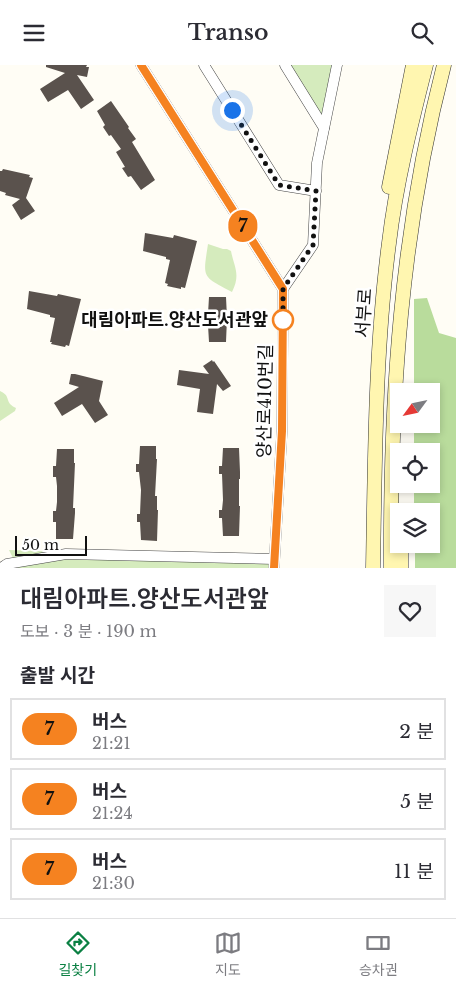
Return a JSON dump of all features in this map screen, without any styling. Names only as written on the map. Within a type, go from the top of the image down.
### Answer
[{"type":"main road","points":[[389,243],[387,197],[400,122],[413,65]]},
{"type":"main road","name":"서부로","points":[[373,568],[376,429],[381,330],[389,243],[408,138],[426,65]]},
{"type":"main road","name":"서부로","points":[[391,503],[392,436],[399,329],[409,245],[427,136],[444,65]]},
{"type":"main road","name":"서부로","points":[[391,553],[391,568]]},
{"type":"main road","points":[[401,553],[402,568]]},
{"type":"street","points":[[142,65],[283,289],[313,245],[318,163],[337,65]]},
{"type":"street","points":[[204,65],[279,185],[316,191]]},
{"type":"street","points":[[285,65],[324,128]]},
{"type":"street","name":"양산로410번길","points":[[274,563],[282,431],[283,289]]},
{"type":"street","points":[[2,568],[7,564],[66,553],[274,563]]},
{"type":"green space","points":[[285,65],[337,65],[324,128]]},
{"type":"green space","points":[[208,244],[231,251],[236,275],[235,286],[232,292],[214,283],[207,275],[205,264]]},
{"type":"green space","points":[[427,298],[439,333],[456,338],[456,568],[415,568],[415,553],[440,553],[440,503],[414,503],[414,493],[440,493],[440,443],[414,443],[414,433],[440,433],[440,383],[414,383],[414,299]]},
{"type":"green space","points":[[0,391],[6,395],[10,404],[16,408],[15,411],[0,421]]},
{"type":"green space","points":[[9,550],[274,559],[274,568],[18,568]]},
{"type":"building","points":[[46,65],[87,65],[86,67],[89,67],[87,77],[77,75],[94,100],[81,109],[68,90],[48,102],[40,89],[65,73],[46,67]]},
{"type":"building","points":[[111,101],[136,139],[132,142],[155,180],[141,190],[131,176],[128,177],[122,168],[125,167],[116,152],[121,149],[103,127],[105,125],[97,111]]},
{"type":"building","points":[[3,169],[30,175],[29,177],[33,178],[26,198],[35,211],[21,220],[12,205],[20,199],[5,195],[6,193],[0,191],[0,171]]},
{"type":"building","points":[[145,233],[173,238],[174,235],[197,241],[185,288],[167,286],[168,284],[165,283],[170,260],[166,259],[166,257],[143,251]]},
{"type":"building","points":[[29,291],[81,299],[69,346],[51,344],[55,318],[27,309]]},
{"type":"building","points":[[209,297],[226,297],[226,342],[209,342],[208,325],[205,325],[205,314],[208,314]]},
{"type":"building","points":[[212,360],[231,386],[223,391],[217,384],[213,414],[197,412],[200,389],[177,385],[179,370],[209,374],[203,366]]},
{"type":"building","points":[[71,374],[103,381],[99,401],[108,415],[95,423],[82,404],[62,416],[54,403],[79,387],[69,384]]},
{"type":"building","points":[[140,446],[156,446],[155,496],[157,496],[158,510],[157,541],[141,540],[140,522],[137,522],[137,514],[140,514],[141,490],[139,472],[136,472],[136,464],[139,464]]},
{"type":"building","points":[[223,448],[239,448],[239,536],[223,536],[222,518],[219,518],[219,510],[222,510],[223,500],[222,474],[219,474],[219,466],[222,466]]},
{"type":"building","points":[[57,449],[74,449],[73,508],[75,508],[75,513],[73,539],[56,539],[56,522],[53,522],[53,511],[56,511],[57,486],[56,477],[53,477],[53,466],[56,466]]},
{"type":"bus line","name":"7","points":[[141,65],[283,289],[282,431],[274,568]]},
{"type":"place","name":"대림아파트.양산도서관앞","points":[[283,320]]},
{"type":"route","points":[[232,110],[279,185],[316,191],[313,245],[283,289],[283,326],[283,320]]}]
